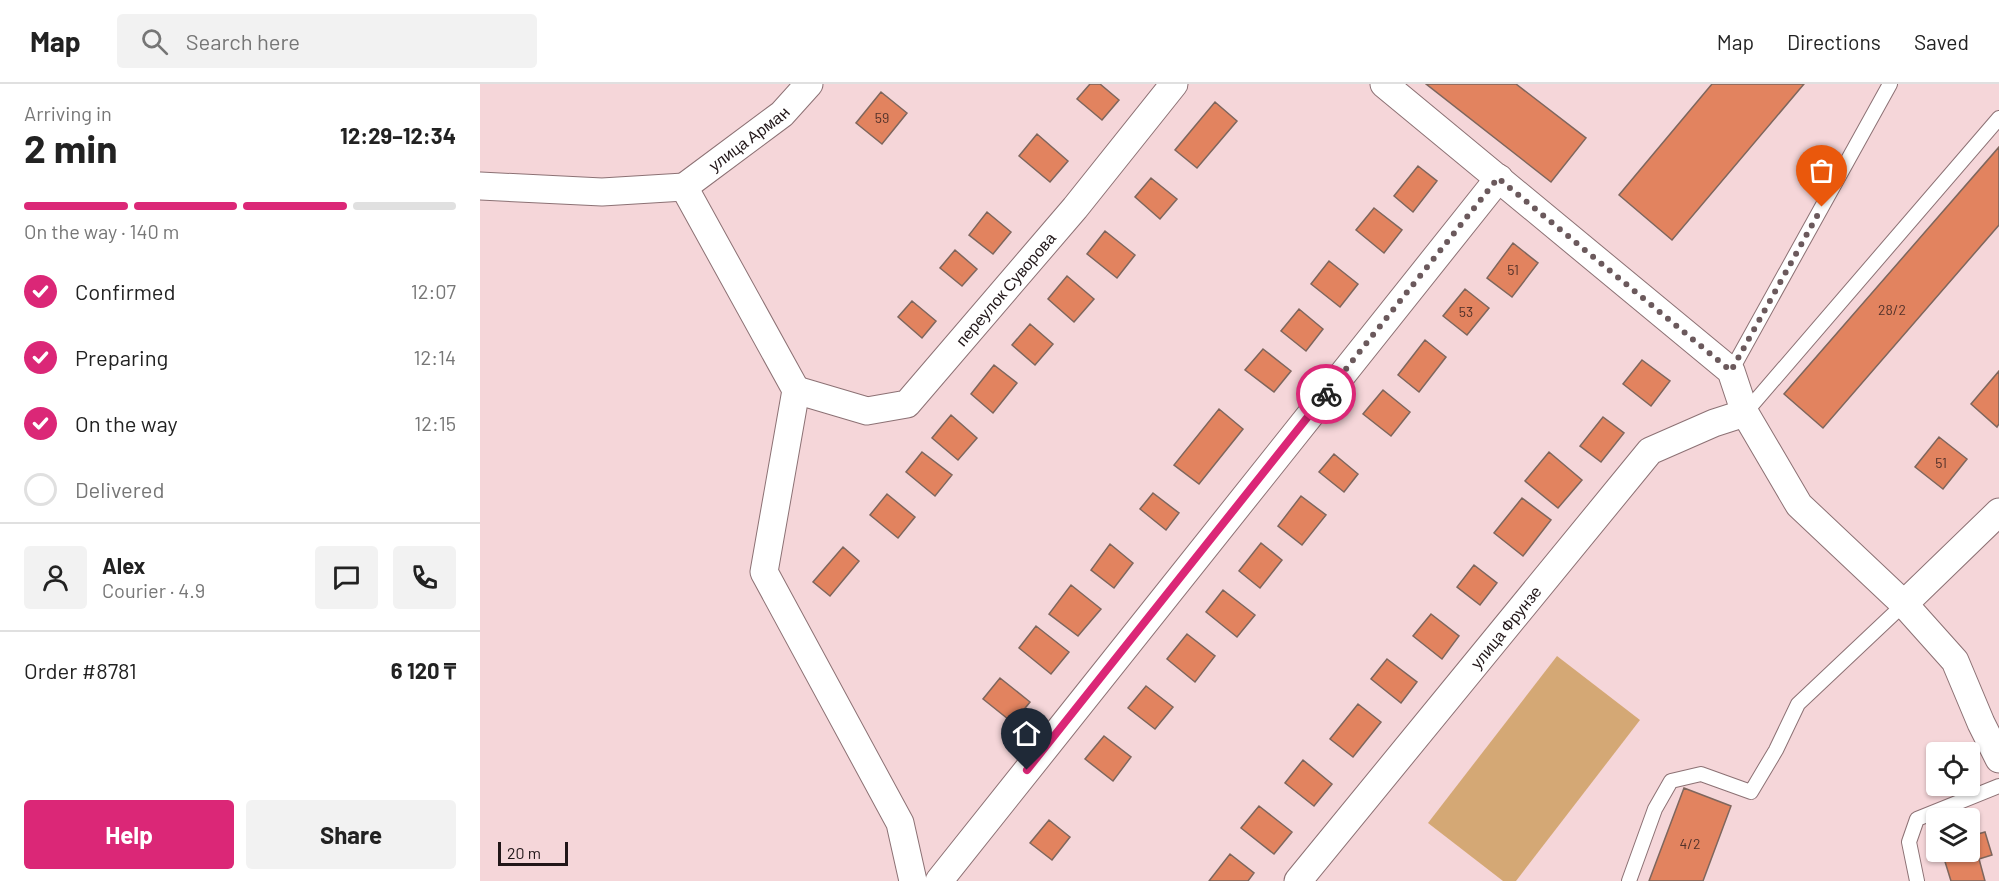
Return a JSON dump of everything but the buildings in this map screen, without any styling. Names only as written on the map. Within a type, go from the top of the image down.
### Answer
[{"type":"street","name":"улица Арман","points":[[684,187],[782,114],[809,84]]},
{"type":"street","name":"переулок Суворова","points":[[796,390],[867,411],[908,404],[1075,208],[1174,84]]},
{"type":"street","points":[[1384,84],[1731,371],[1745,413],[1799,505],[1904,604],[1955,661],[1999,759]]},
{"type":"street","points":[[939,881],[1498,178]]},
{"type":"street","points":[[480,186],[602,192],[684,187],[796,390],[764,572],[900,824],[913,881]]},
{"type":"street","name":"улица Фрунзе","points":[[1298,881],[1650,451],[1714,423],[1745,413]]},
{"type":"street","points":[[1904,604],[1999,512]]},
{"type":"lane","points":[[1731,371],[1890,84]]},
{"type":"lane","points":[[1745,413],[1999,118]]},
{"type":"lane","points":[[1629,881],[1655,809],[1671,781],[1701,774],[1751,792],[1776,750],[1798,704],[1904,604]]},
{"type":"lane","points":[[1917,881],[1909,842],[1917,819],[1999,786]]},
{"type":"shaded area","points":[[1557,656],[1640,720],[1516,881],[1503,881],[1428,823]]},
{"type":"way so far","points":[[1326,394],[1498,178],[1731,371],[1822,207]]},
{"type":"route","points":[[1027,770],[1326,394]]}]
